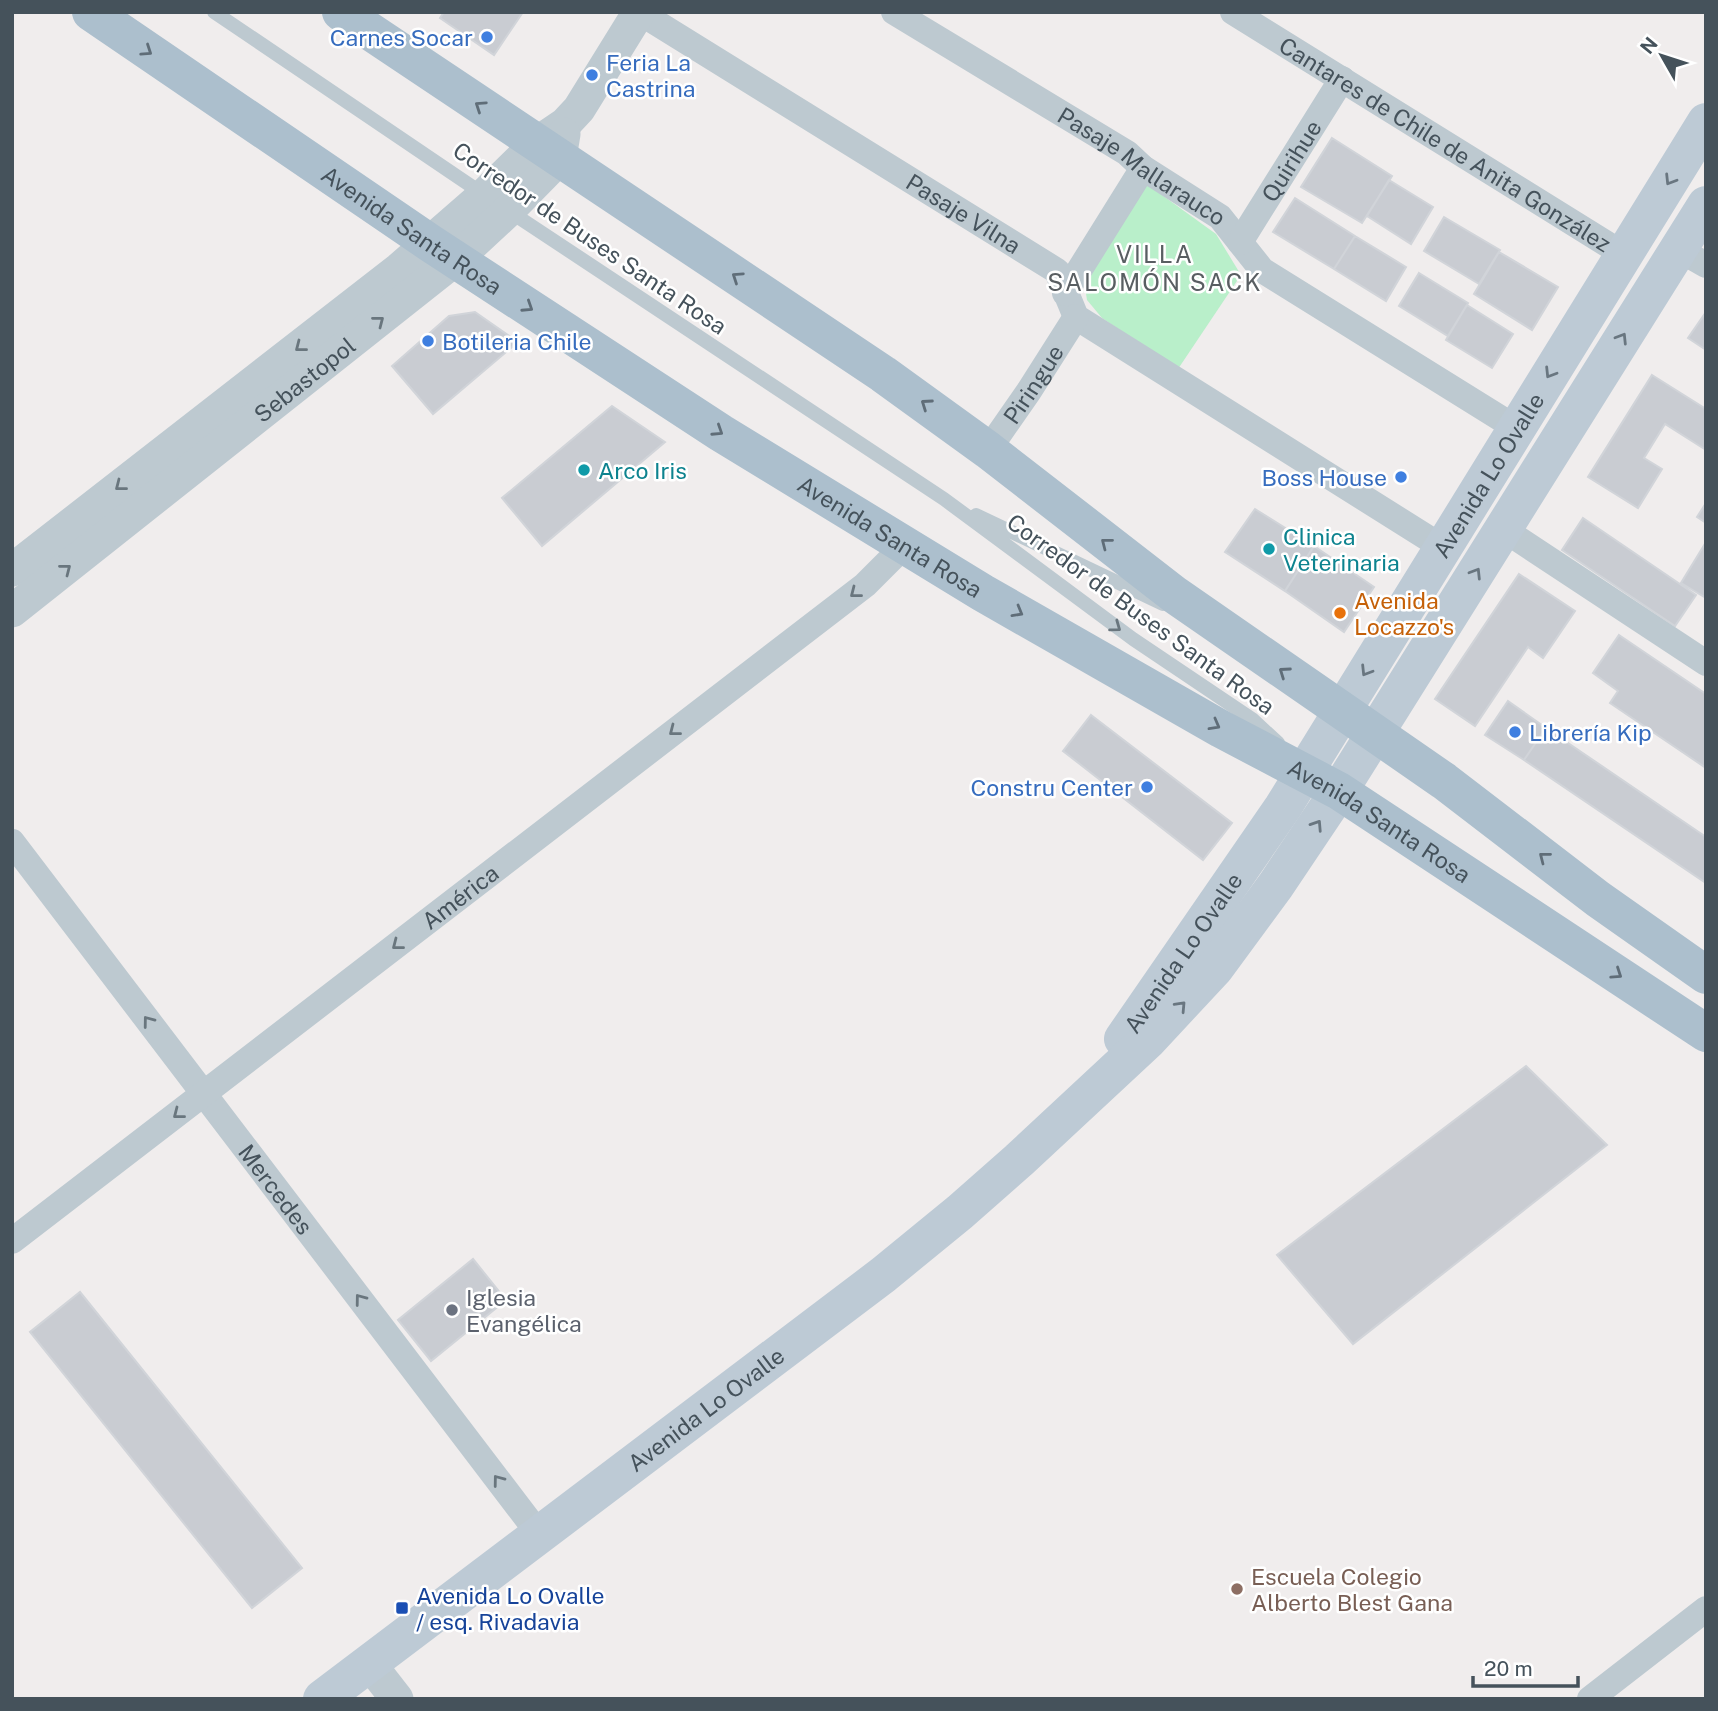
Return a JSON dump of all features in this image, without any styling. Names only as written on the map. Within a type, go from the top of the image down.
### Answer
[{"type":"main road","name":"Avenida Santa Rosa","points":[[90,12],[442,251],[721,433],[904,546],[1220,729],[1339,791],[1706,1033]]},
{"type":"main road","points":[[341,12],[554,142],[883,374],[988,450],[1114,549],[1220,627],[1444,781],[1598,899],[1706,975]]},
{"type":"main road","name":"Avenida Lo Ovalle","points":[[1078,1104],[1304,773],[1706,122]]},
{"type":"main road","name":"Avenida Lo Ovalle","points":[[323,1699],[883,1275],[960,1212],[1148,1040],[1215,968],[1276,886],[1339,791],[1503,528],[1692,257],[1706,205]]},
{"type":"street","name":"Sebastopol","points":[[12,611],[496,203],[554,142],[579,109],[639,12]]},
{"type":"street","name":"Pasaje Vilna","points":[[639,12],[1057,271],[1071,305],[1442,547]]},
{"type":"street","name":"Pasaje Mallarauco","points":[[894,12],[1127,153],[1143,168],[1220,217],[1262,270],[1516,428]]},
{"type":"street","name":"Cantares de Chile de Anita González","points":[[1233,12],[1623,254]]},
{"type":"street","name":"Quirihue","points":[[1240,242],[1342,79]]},
{"type":"street","name":"Piringue","points":[[988,450],[1029,391],[1143,168]]},
{"type":"street","name":"Sebastopol","points":[[12,570],[389,277],[442,251]]},
{"type":"street","points":[[1503,528],[1706,663]]},
{"type":"street","name":"América","points":[[12,1241],[865,585],[904,546]]},
{"type":"street","name":"Mercedes","points":[[12,842],[540,1534]]},
{"type":"street","points":[[1590,1699],[1706,1609]]},
{"type":"street","points":[[369,1663],[397,1699]]},
{"type":"lane","name":"Corredor de Buses Santa Rosa","points":[[214,12],[496,203],[944,499],[1133,639],[1252,719],[1286,751],[1304,773]]},
{"type":"lane","name":"Corredor de Buses Santa Rosa","points":[[944,499],[1150,599],[1220,627]]},
{"type":"green space","points":[[1144,182],[1216,234],[1241,275],[1178,369],[1102,318],[1087,300],[1082,269]]},
{"type":"building","name":"Carnes Socar","points":[[444,12],[523,12],[494,55],[440,18]]},
{"type":"building","points":[[1332,138],[1392,176],[1362,223],[1301,187]]},
{"type":"building","points":[[1389,180],[1433,207],[1411,244],[1367,216]]},
{"type":"building","points":[[1295,198],[1355,236],[1334,269],[1273,232]]},
{"type":"building","points":[[1444,217],[1500,250],[1479,284],[1424,251]]},
{"type":"building","points":[[1355,236],[1406,267],[1386,301],[1334,269]]},
{"type":"building","points":[[1499,252],[1558,287],[1532,330],[1474,294]]},
{"type":"building","points":[[1419,273],[1468,303],[1448,336],[1399,306]]},
{"type":"building","points":[[1467,305],[1513,334],[1492,368],[1446,340]]},
{"type":"building","points":[[475,312],[518,342],[433,414],[392,366],[449,316]]},
{"type":"building","points":[[1706,312],[1706,350],[1688,338]]},
{"type":"building","points":[[1652,375],[1706,409],[1706,450],[1665,424],[1644,458],[1662,469],[1638,508],[1588,477]]},
{"type":"building","name":"Arco Iris","points":[[612,406],[665,442],[542,546],[502,498]]},
{"type":"building","points":[[1706,503],[1706,523],[1697,517]]},
{"type":"building","name":"Clinica Veterinaria","points":[[1255,509],[1314,546],[1285,591],[1225,552]]},
{"type":"building","points":[[1583,518],[1696,595],[1675,626],[1562,550]]},
{"type":"building","points":[[1706,542],[1706,598],[1681,583]]},
{"type":"building","points":[[1314,546],[1374,587],[1344,632],[1285,591]]},
{"type":"building","points":[[1519,574],[1575,611],[1543,658],[1528,647],[1475,726],[1435,699]]},
{"type":"building","points":[[1619,635],[1706,694],[1706,768],[1610,703],[1618,691],[1593,673]]},
{"type":"building","name":"Librería Kip","points":[[1508,701],[1546,728],[1524,760],[1485,735]]},
{"type":"building","name":"Constru Center","points":[[1091,715],[1232,823],[1203,860],[1063,751]]},
{"type":"building","points":[[1546,728],[1706,837],[1706,883],[1524,760]]},
{"type":"building","points":[[1526,1066],[1607,1145],[1353,1344],[1277,1255]]},
{"type":"building","name":"Iglesia Evangélica","points":[[473,1259],[506,1300],[431,1361],[398,1320]]},
{"type":"building","points":[[80,1292],[302,1568],[252,1608],[30,1332]]},
{"type":"place","name":"Carnes Socar","points":[[487,37]]},
{"type":"place","name":"Feria La Castrina","points":[[592,75]]},
{"type":"place","name":"Botileria Chile","points":[[428,341]]},
{"type":"place","name":"Arco Iris","points":[[584,470]]},
{"type":"place","name":"Boss House","points":[[1401,477]]},
{"type":"place","name":"Clinica Veterinaria","points":[[1269,549]]},
{"type":"place","name":"Avenida Locazzo's","points":[[1340,613]]},
{"type":"place","name":"Librería Kip","points":[[1515,732]]},
{"type":"place","name":"Constru Center","points":[[1147,787]]},
{"type":"place","name":"Iglesia Evangélica","points":[[452,1310]]},
{"type":"place","name":"Escuela Colegio Alberto Blest Gana","points":[[1237,1589]]},
{"type":"place","name":"Avenida Lo Ovalle / esq. Rivadavia","points":[[402,1608]]},
{"type":"district","name":"VILLA SALOMÓN SACK","points":[[1155,268]]}]
